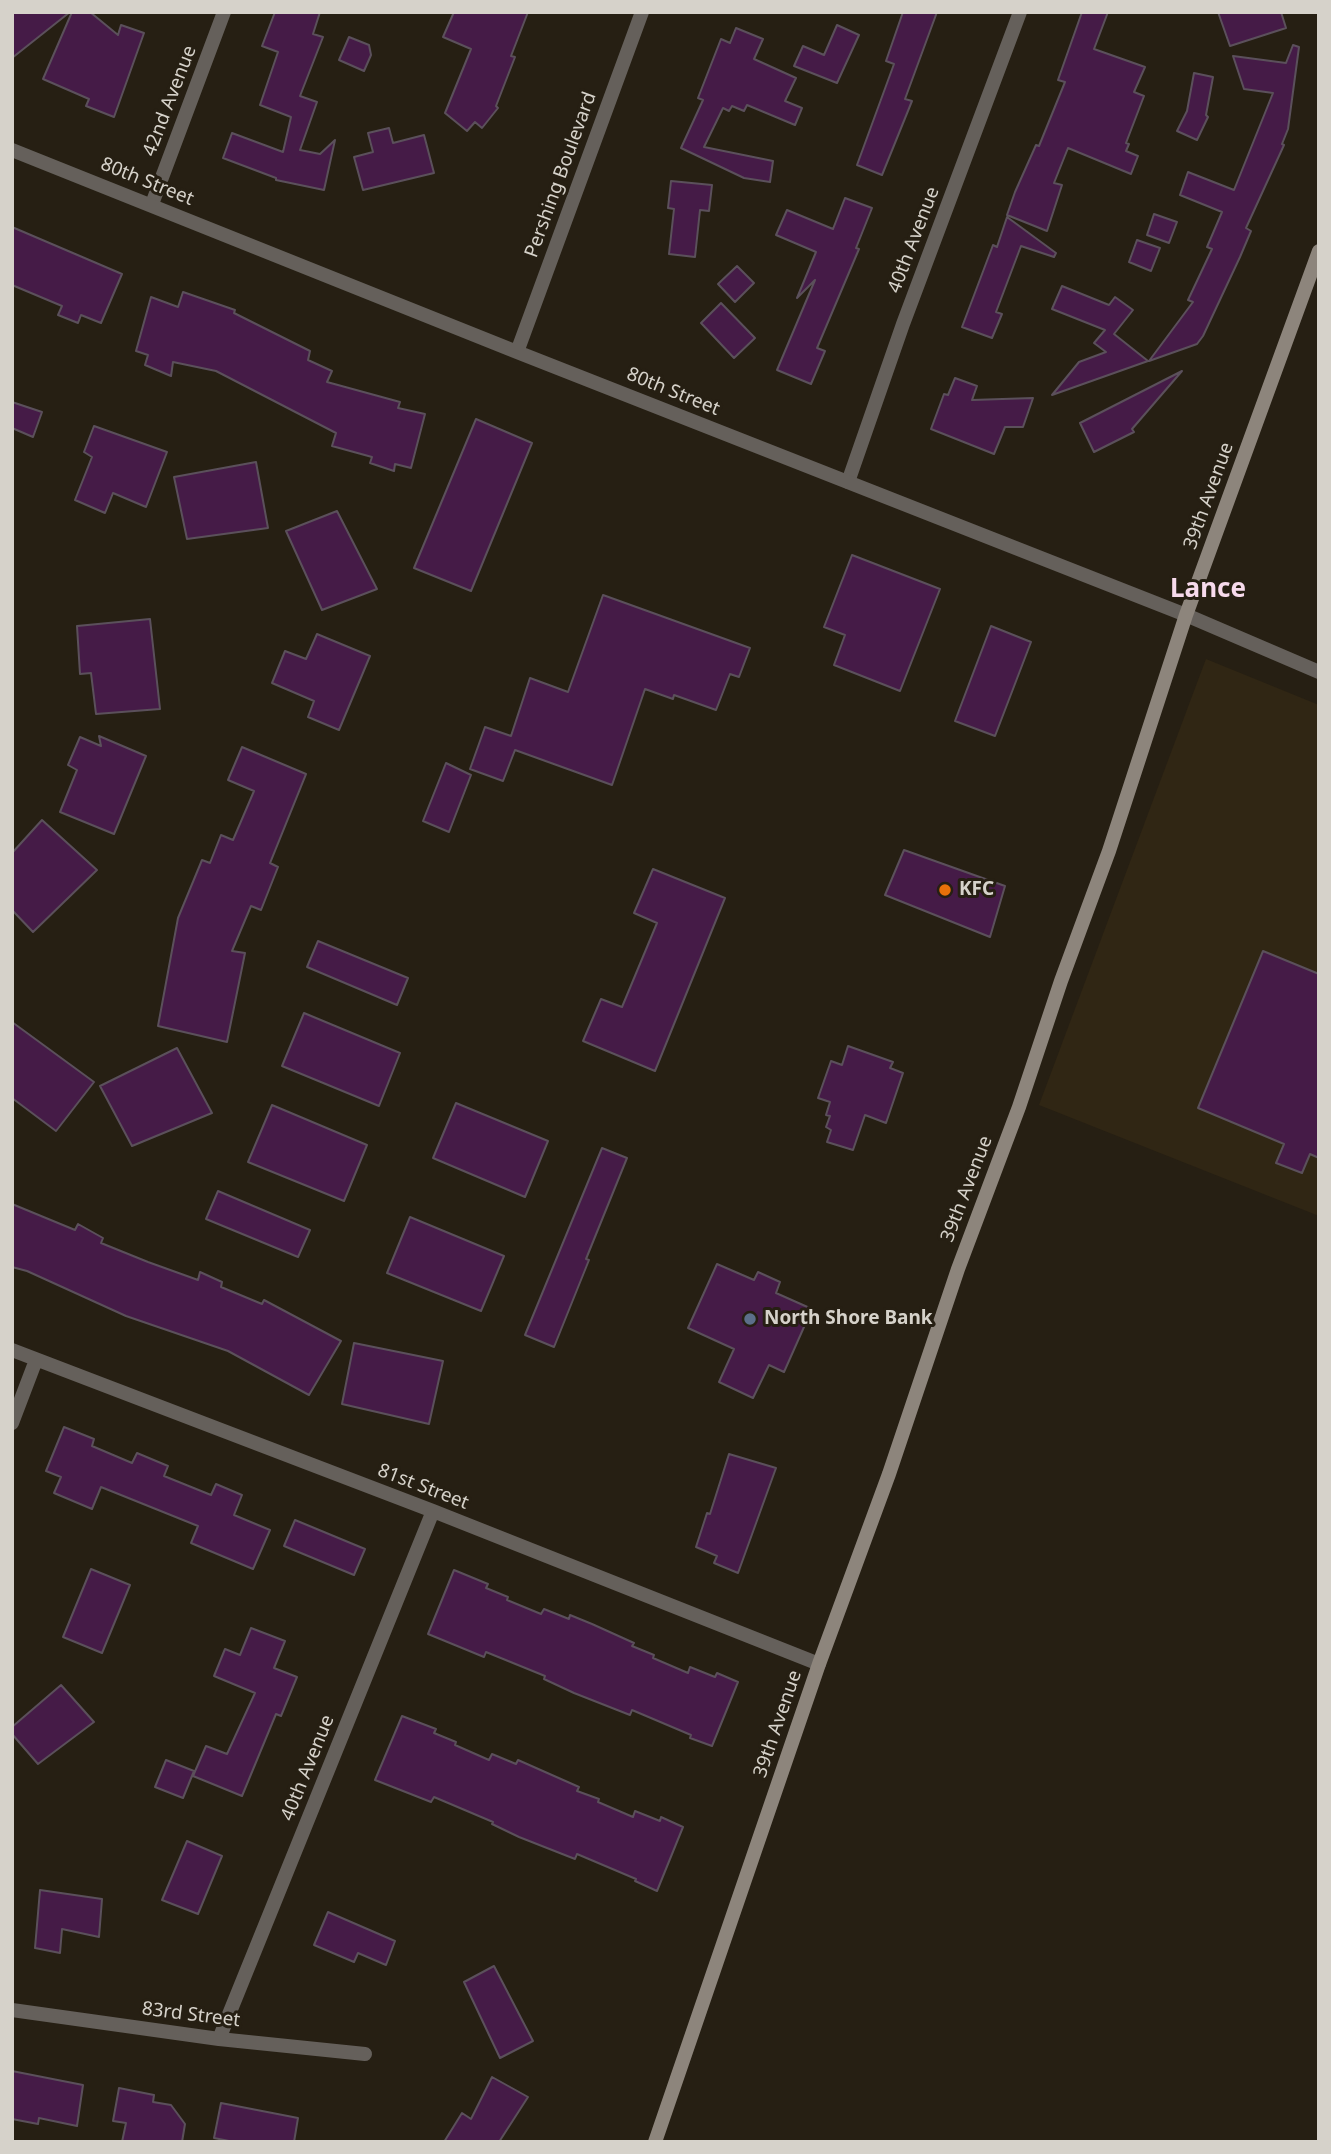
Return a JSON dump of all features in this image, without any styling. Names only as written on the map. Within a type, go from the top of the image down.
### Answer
[{"type":"main road","name":"39th Avenue","points":[[655,2142],[819,1664],[1109,851],[1186,615],[1319,251]]},
{"type":"street","name":"42nd Avenue","points":[[152,204],[224,12]]},
{"type":"street","name":"Pershing Boulevard","points":[[517,352],[642,12]]},
{"type":"street","name":"40th Avenue","points":[[848,482],[903,324],[1020,12]]},
{"type":"street","name":"80th Street","points":[[12,149],[517,352],[1186,615],[1319,673]]},
{"type":"street","name":"81st Street","points":[[12,1350],[433,1511],[819,1664]]},
{"type":"street","points":[[12,1423],[36,1360]]},
{"type":"street","name":"40th Avenue","points":[[219,2039],[433,1511]]},
{"type":"street","name":"83rd Street","points":[[12,2011],[219,2039],[365,2054]]},
{"type":"shaded area","points":[[1206,659],[1319,705],[1319,1216],[1039,1105]]},
{"type":"building","points":[[12,12],[70,12],[12,58]]},
{"type":"building","points":[[72,12],[90,12],[118,35],[121,25],[144,33],[114,117],[86,106],[89,99],[43,79]]},
{"type":"building","points":[[275,12],[320,12],[313,34],[323,37],[300,96],[317,102],[300,150],[320,154],[335,140],[324,190],[276,180],[223,158],[232,133],[283,152],[291,117],[260,105],[278,52],[262,46]]},
{"type":"building","points":[[454,12],[528,12],[511,56],[515,57],[496,106],[498,108],[482,128],[475,122],[467,131],[445,113],[471,49],[443,37]]},
{"type":"building","points":[[903,12],[937,12],[905,99],[912,101],[882,175],[857,165],[894,64],[886,61]]},
{"type":"building","points":[[1082,12],[1108,12],[1094,49],[1145,67],[1134,92],[1144,96],[1126,143],[1129,144],[1126,151],[1138,156],[1131,174],[1068,148],[1054,183],[1062,185],[1047,231],[1007,215],[1065,82],[1058,80]]},
{"type":"building","points":[[1218,12],[1281,12],[1286,28],[1230,46]]},
{"type":"building","points":[[837,25],[859,35],[837,83],[794,66],[803,46],[824,55]]},
{"type":"building","points":[[736,28],[763,39],[754,59],[796,78],[785,101],[802,108],[795,125],[747,105],[744,111],[732,106],[729,111],[723,108],[704,147],[773,161],[770,182],[744,178],[681,148],[703,100],[698,98],[721,39],[730,43]]},
{"type":"building","points":[[349,37],[369,45],[371,55],[364,71],[339,60]]},
{"type":"building","points":[[1293,45],[1299,47],[1288,129],[1282,144],[1284,145],[1246,228],[1251,231],[1240,257],[1197,344],[1149,361],[1193,302],[1188,300],[1212,249],[1207,247],[1222,212],[1180,195],[1188,172],[1234,190],[1273,93],[1244,89],[1233,56],[1286,63]]},
{"type":"building","points":[[1194,73],[1213,77],[1206,115],[1208,117],[1197,140],[1177,131],[1187,111]]},
{"type":"building","points":[[389,128],[393,143],[424,135],[434,173],[363,190],[354,157],[373,152],[368,133]]},
{"type":"building","points":[[671,181],[712,185],[709,211],[700,210],[695,257],[669,254],[674,209],[668,208]]},
{"type":"building","points":[[845,198],[872,208],[856,248],[859,249],[817,348],[825,351],[811,384],[777,370],[815,280],[797,298],[816,252],[776,235],[787,210],[833,229]]},
{"type":"building","points":[[1154,214],[1177,222],[1169,243],[1147,235]]},
{"type":"building","points":[[1007,217],[1056,253],[1054,257],[1021,246],[996,312],[1002,314],[992,338],[962,327],[993,245],[997,247]]},
{"type":"building","points":[[12,227],[122,274],[101,323],[81,315],[78,323],[58,315],[62,306],[12,285]]},
{"type":"building","points":[[1137,240],[1160,248],[1151,271],[1129,262]]},
{"type":"building","points":[[737,266],[754,283],[735,302],[718,284]]},
{"type":"building","points":[[1062,286],[1109,305],[1115,297],[1133,310],[1114,334],[1148,361],[1052,395],[1079,362],[1106,352],[1094,343],[1105,330],[1052,309]]},
{"type":"building","points":[[183,292],[235,310],[234,313],[310,351],[308,360],[332,371],[327,382],[400,402],[398,408],[425,414],[411,468],[395,464],[394,471],[370,463],[372,457],[332,446],[336,433],[216,371],[173,362],[171,376],[145,365],[148,355],[136,351],[151,297],[178,307]]},
{"type":"building","points":[[721,303],[755,338],[734,358],[701,323]]},
{"type":"building","points":[[1182,371],[1132,429],[1134,432],[1094,452],[1080,423]]},
{"type":"building","points":[[955,378],[977,386],[972,400],[1033,398],[1023,427],[1005,427],[994,454],[931,429],[944,394],[948,395]]},
{"type":"building","points":[[12,402],[42,412],[33,437],[12,428]]},
{"type":"building","points":[[476,419],[532,443],[471,591],[414,568]]},
{"type":"building","points":[[94,426],[167,452],[146,507],[113,493],[105,513],[75,500],[92,457],[84,452]]},
{"type":"building","points":[[256,462],[268,528],[187,539],[174,477]]},
{"type":"building","points":[[337,511],[377,589],[322,610],[286,531]]},
{"type":"building","points":[[852,555],[940,589],[900,691],[834,665],[845,635],[824,627]]},
{"type":"building","points":[[603,595],[750,648],[739,677],[730,674],[716,710],[674,695],[673,699],[645,689],[612,785],[515,750],[503,781],[470,769],[485,727],[511,736],[530,678],[568,692]]},
{"type":"building","points":[[150,619],[160,709],[96,714],[91,673],[80,674],[77,626]]},
{"type":"building","points":[[991,626],[1031,642],[995,736],[955,721]]},
{"type":"building","points":[[317,634],[370,656],[339,730],[308,717],[314,701],[272,683],[285,651],[306,659]]},
{"type":"building","points":[[99,736],[146,756],[114,834],[60,812],[77,770],[68,765],[80,737],[101,746]]},
{"type":"building","points":[[242,747],[306,774],[270,863],[278,867],[261,910],[251,906],[232,951],[245,953],[227,1042],[158,1026],[178,918],[202,860],[210,863],[221,835],[233,840],[254,791],[228,780]]},
{"type":"building","points":[[446,763],[471,775],[449,832],[423,821]]},
{"type":"building","points":[[42,820],[97,870],[33,932],[12,910],[12,853]]},
{"type":"building","name":"KFC","points":[[904,850],[1005,886],[990,937],[885,895]]},
{"type":"building","points":[[653,869],[725,898],[655,1071],[583,1041],[601,999],[622,1007],[657,923],[634,913]]},
{"type":"building","points":[[318,941],[408,978],[397,1005],[307,967]]},
{"type":"building","points":[[1263,951],[1319,974],[1319,1158],[1310,1154],[1302,1173],[1276,1163],[1284,1144],[1198,1108]]},
{"type":"building","points":[[304,1013],[400,1053],[379,1106],[282,1066]]},
{"type":"building","points":[[12,1022],[94,1082],[56,1131],[12,1098]]},
{"type":"building","points":[[848,1046],[893,1062],[890,1068],[903,1073],[886,1123],[865,1115],[853,1150],[827,1142],[831,1130],[826,1127],[830,1116],[826,1115],[830,1102],[818,1098],[831,1061],[842,1065]]},
{"type":"building","points":[[177,1048],[212,1113],[132,1146],[100,1086]]},
{"type":"building","points":[[456,1103],[548,1141],[525,1197],[433,1158]]},
{"type":"building","points":[[272,1105],[367,1145],[344,1201],[248,1162]]},
{"type":"building","points":[[602,1148],[627,1158],[554,1347],[525,1335]]},
{"type":"building","points":[[218,1191],[310,1230],[298,1257],[206,1219]]},
{"type":"building","points":[[12,1204],[75,1230],[78,1224],[103,1238],[101,1243],[148,1262],[198,1280],[200,1272],[222,1282],[221,1287],[262,1304],[264,1300],[341,1341],[309,1395],[228,1351],[126,1316],[27,1271],[12,1267]]},
{"type":"building","points":[[410,1217],[504,1256],[481,1311],[387,1273]]},
{"type":"building","name":"North Shore Bank","points":[[717,1264],[754,1280],[758,1272],[780,1282],[776,1293],[812,1309],[784,1372],[769,1365],[753,1398],[719,1382],[734,1349],[688,1328]]},
{"type":"building","points":[[354,1343],[443,1361],[429,1424],[342,1404]]},
{"type":"building","points":[[64,1427],[94,1439],[92,1446],[132,1463],[137,1453],[168,1466],[164,1476],[211,1495],[216,1484],[242,1495],[234,1515],[270,1530],[253,1569],[191,1543],[198,1526],[101,1487],[92,1509],[54,1493],[61,1477],[46,1471]]},
{"type":"building","points":[[729,1454],[776,1468],[738,1573],[714,1563],[717,1556],[696,1547],[707,1513],[710,1514]]},
{"type":"building","points":[[295,1520],[365,1549],[354,1575],[284,1546]]},
{"type":"building","points":[[91,1569],[130,1585],[102,1653],[63,1637]]},
{"type":"building","points":[[454,1570],[488,1584],[486,1588],[508,1597],[507,1600],[541,1614],[544,1609],[592,1624],[634,1643],[632,1646],[654,1655],[653,1658],[688,1673],[690,1667],[715,1677],[717,1673],[738,1682],[712,1746],[632,1710],[630,1715],[574,1693],[544,1679],[545,1676],[486,1652],[484,1657],[428,1634]]},
{"type":"building","points":[[251,1628],[285,1641],[274,1668],[297,1677],[281,1716],[276,1714],[242,1796],[193,1776],[206,1746],[227,1754],[255,1693],[214,1676],[225,1649],[240,1655]]},
{"type":"building","points":[[61,1685],[94,1722],[38,1764],[12,1734],[12,1727]]},
{"type":"building","points":[[402,1716],[436,1729],[434,1733],[489,1760],[492,1754],[516,1764],[518,1760],[579,1787],[577,1791],[633,1817],[635,1811],[660,1821],[661,1817],[683,1827],[657,1891],[577,1854],[575,1859],[519,1837],[492,1824],[493,1822],[434,1797],[431,1802],[375,1780]]},
{"type":"building","points":[[166,1760],[194,1771],[183,1798],[155,1787]]},
{"type":"building","points":[[187,1841],[222,1856],[198,1914],[162,1900]]},
{"type":"building","points":[[40,1890],[102,1899],[99,1937],[62,1929],[60,1953],[35,1948]]},
{"type":"building","points":[[328,1912],[395,1941],[386,1965],[358,1953],[354,1962],[314,1945]]},
{"type":"building","points":[[494,1966],[533,2041],[500,2058],[464,1982]]},
{"type":"building","points":[[12,2071],[83,2085],[77,2126],[39,2118],[38,2124],[12,2119]]},
{"type":"building","points":[[492,2077],[528,2097],[499,2142],[444,2142],[462,2113],[471,2119]]},
{"type":"building","points":[[119,2088],[154,2095],[153,2102],[171,2105],[185,2124],[182,2142],[122,2142],[126,2123],[113,2121]]},
{"type":"building","points":[[221,2103],[298,2118],[294,2142],[234,2142],[214,2138]]},
{"type":"place","name":"KFC","points":[[945,890]]},
{"type":"place","name":"North Shore Bank","points":[[750,1319]]},
{"type":"district","name":"Lance","points":[[1208,590]]}]
